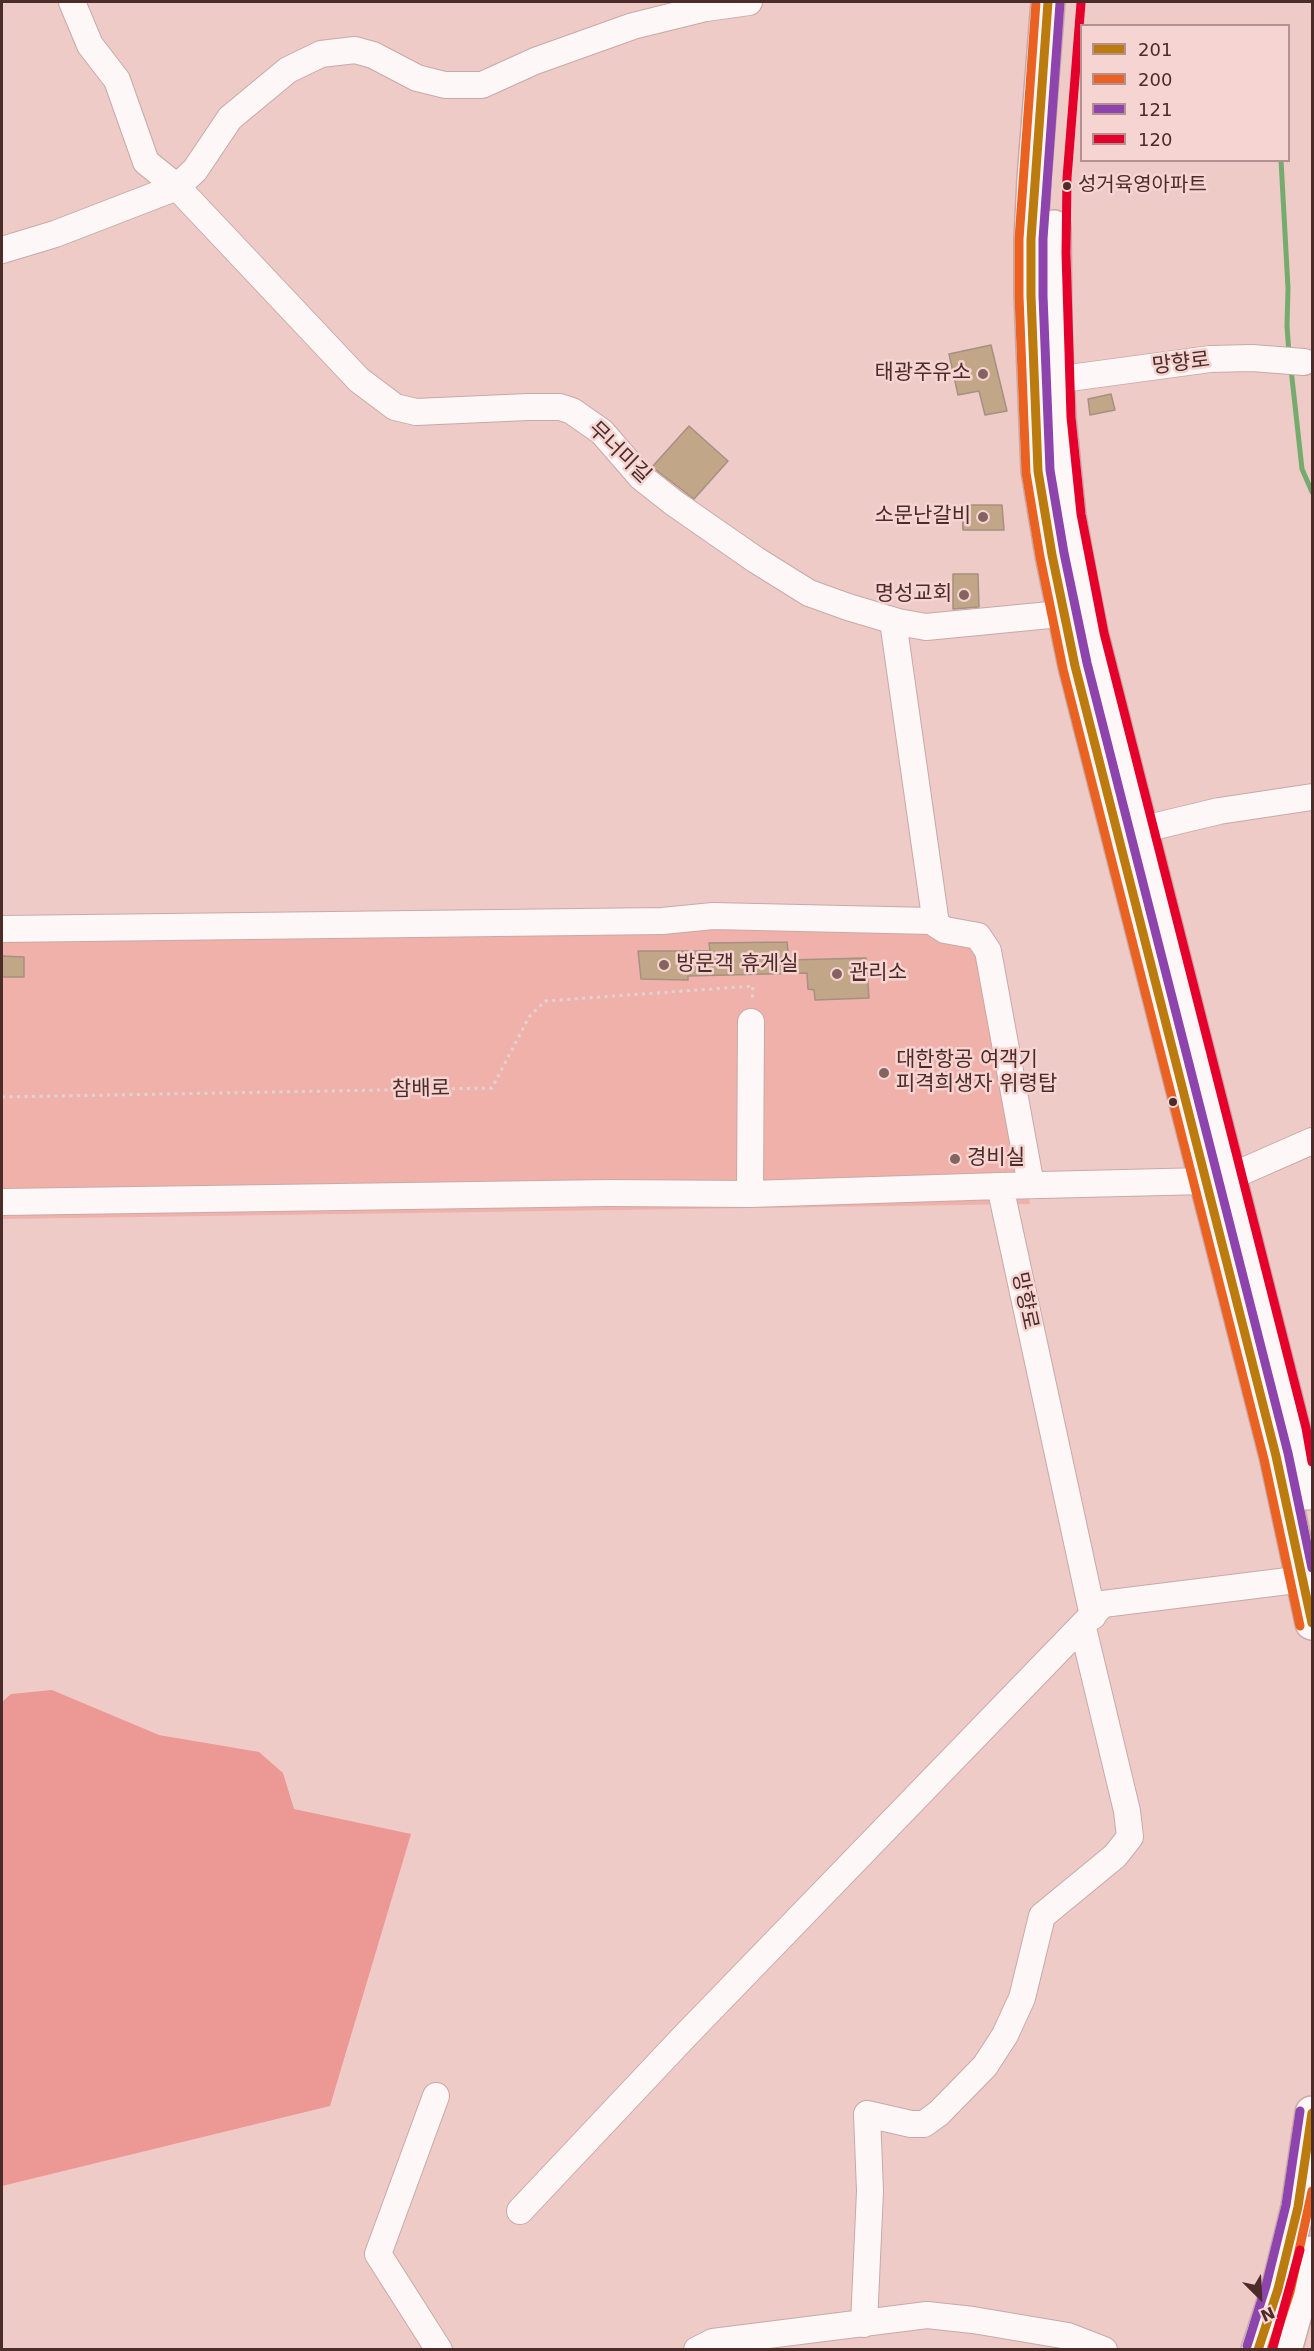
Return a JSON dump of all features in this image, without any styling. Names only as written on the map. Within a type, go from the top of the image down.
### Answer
[{"type":"main road","points":[[1046,381],[1031,239],[1035,156],[1048,2]]},
{"type":"main road","points":[[1069,2],[1055,177],[1054,297],[1038,471],[1076,613],[1075,666],[1129,832],[1217,1179],[1276,1456],[1308,1579],[1312,1623]]},
{"type":"main road","points":[[1217,1179],[1294,1431],[1312,1521]]},
{"type":"main road","points":[[1282,2337],[1278,2289],[1298,2207],[1312,2113]]},
{"type":"main road","points":[[1282,2337],[1312,2253]]},
{"type":"street","name":"무너미길","points":[[72,2],[90,45],[117,80],[146,162],[177,187],[360,380],[395,407],[416,412],[528,407],[560,407],[572,411],[602,432],[641,477],[756,560],[809,593],[893,621],[926,627],[1076,613]]},
{"type":"street","points":[[2,250],[55,234],[177,187],[195,170],[230,118],[288,70],[321,54],[355,50],[373,55],[417,78],[445,85],[482,85],[535,61],[633,26],[706,8],[749,2]]},
{"type":"street","name":"망향로","points":[[1046,381],[1210,359],[1304,362]]},
{"type":"street","points":[[893,621],[936,924]]},
{"type":"street","points":[[1129,832],[1219,811],[1312,797]]},
{"type":"street","points":[[2,929],[662,921],[713,916],[931,921],[945,930],[978,936],[988,951],[1031,1185]]},
{"type":"street","points":[[750,1194],[751,1022]]},
{"type":"street","points":[[2,1202],[609,1192],[750,1194],[1217,1179],[1312,1141]]},
{"type":"street","name":"망향로","points":[[864,2324],[870,2191],[867,2114],[911,2124],[924,2124],[939,2113],[985,2066],[1005,2035],[1022,1998],[1042,1916],[1115,1856],[1130,1837],[1127,1811],[1000,1186]]},
{"type":"street","points":[[520,2211],[699,2021],[1103,1604],[1308,1579]]},
{"type":"street","points":[[436,2096],[378,2254],[440,2349]]},
{"type":"street","points":[[697,2349],[713,2342],[927,2315],[1068,2336],[1104,2349]]},
{"type":"path","name":"참배로","points":[[2,1097],[492,1088],[529,1017],[545,1000],[753,986],[751,1022]]},
{"type":"shaded area","points":[[680,923],[948,933],[984,951],[1030,1204],[2,1219],[2,942]]},
{"type":"shaded area","points":[[52,1690],[159,1735],[259,1752],[283,1773],[294,1809],[411,1834],[330,2106],[2,2186],[2,1702],[11,1694]]},
{"type":"building","points":[[991,345],[1007,411],[985,415],[979,391],[958,395],[949,354]]},
{"type":"building","points":[[1111,394],[1115,410],[1090,415],[1088,399]]},
{"type":"building","points":[[689,426],[728,461],[694,499],[652,467]]},
{"type":"building","name":"소문난갈비","points":[[962,505],[1002,505],[1004,530],[963,530]]},
{"type":"building","name":"명성교회","points":[[953,574],[978,574],[979,607],[953,609]]},
{"type":"building","points":[[787,942],[789,960],[866,958],[869,998],[815,1000],[814,990],[808,989],[807,973],[688,976],[688,980],[641,979],[638,951],[710,951],[709,943]]},
{"type":"building","points":[[2,956],[24,957],[24,977],[2,977]]},
{"type":"waterway","points":[[1281,162],[1289,354]]},
{"type":"waterway","points":[[1291,369],[1302,469],[1312,492]]},
{"type":"transit line","name":"200","points":[[1036,2],[1019,239],[1026,473],[1040,557],[1063,669],[1264,1459],[1300,1626]]},
{"type":"transit line","name":"201","points":[[1048,2],[1031,239],[1038,471],[1052,555],[1075,666],[1276,1456],[1312,1623]]},
{"type":"transit line","name":"121","points":[[1060,3],[1043,239],[1050,470],[1064,553],[1087,663],[1288,1453],[1312,1568]]},
{"type":"transit line","name":"120","points":[[1081,3],[1067,178],[1066,253],[1071,417],[1081,514],[1104,633],[1306,1428],[1312,1462]]},
{"type":"transit line","name":"121","points":[[1247,2346],[1266,2286],[1286,2205],[1300,2111]]},
{"type":"transit line","name":"201","points":[[1258,2350],[1278,2289],[1298,2207],[1312,2113]]},
{"type":"transit line","name":"200","points":[[1271,2350],[1290,2292],[1312,2191]]},
{"type":"transit line","name":"120","points":[[1273,2347],[1300,2250]]},
{"type":"place","name":"성거육영아파트","points":[[1067,186]]},
{"type":"place","name":"태광주유소","points":[[983,374]]},
{"type":"place","name":"소문난갈비","points":[[983,517]]},
{"type":"place","name":"명성교회","points":[[964,595]]},
{"type":"place","name":"방문객 휴게실","points":[[664,965]]},
{"type":"place","name":"관리소","points":[[837,974]]},
{"type":"place","name":"대한항공 여객기 피격희생자 위령탑","points":[[884,1073]]},
{"type":"place","name":"경비실","points":[[955,1159]]}]
